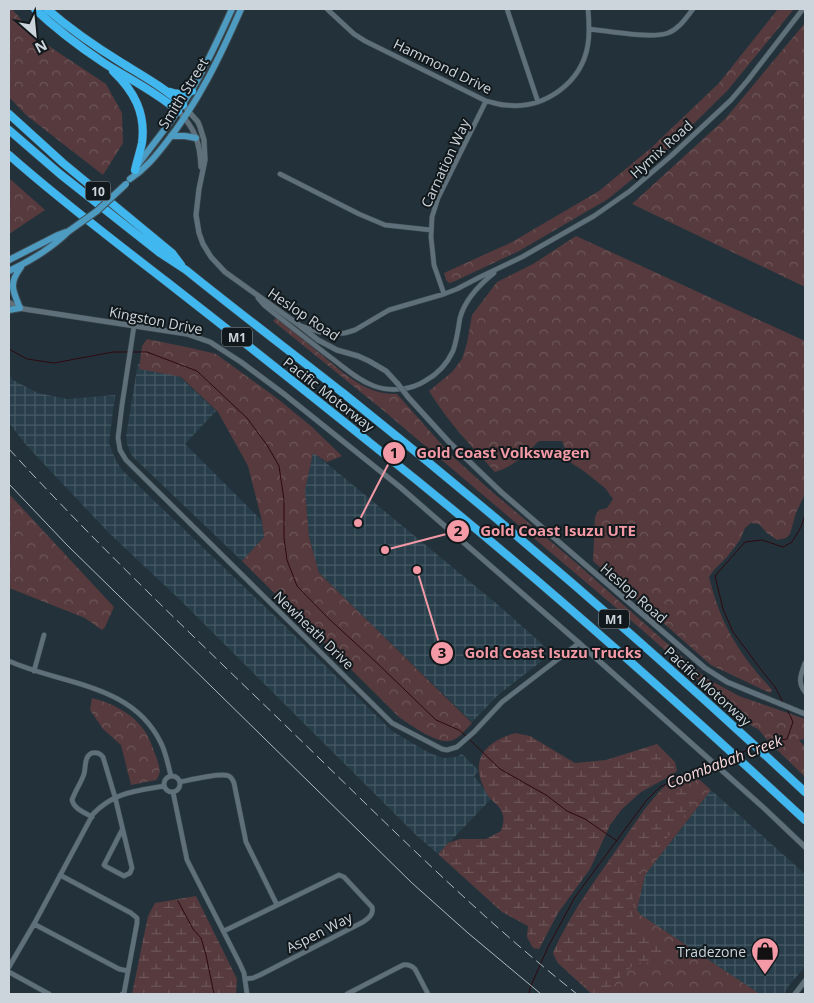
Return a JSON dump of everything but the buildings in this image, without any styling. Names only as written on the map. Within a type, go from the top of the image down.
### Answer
[{"type":"highway","points":[[35,9],[51,24],[105,63],[180,108]]},
{"type":"highway","points":[[47,9],[103,51],[174,97],[180,108]]},
{"type":"highway","points":[[105,63],[125,83],[140,112],[141,149],[135,170]]},
{"type":"highway","points":[[161,88],[179,94],[192,91]]},
{"type":"highway","name":"10","points":[[9,114],[63,163],[172,253],[186,270]]},
{"type":"highway","name":"Pacific Motorway","points":[[9,130],[60,174],[160,253],[186,270],[444,476],[631,634],[805,792]]},
{"type":"highway","name":"Pacific Motorway","points":[[9,155],[79,215],[190,300],[424,486],[596,632],[714,736],[805,820]]},
{"type":"main road","name":"Smith Street","points":[[128,182],[192,91],[232,9]]},
{"type":"main road","name":"Smith Street","points":[[9,271],[60,240],[142,171],[172,136],[189,112],[215,67],[241,9]]},
{"type":"main road","points":[[172,136],[196,138]]},
{"type":"main road","name":"Smith Street","points":[[9,260],[58,235],[70,231]]},
{"type":"main road","points":[[9,310],[20,308],[12,286],[16,274],[23,264]]},
{"type":"street","name":"Hammond Drive","points":[[327,9],[354,34],[365,41],[486,101],[520,106],[538,102],[560,91],[577,73],[588,45],[588,9]]},
{"type":"street","points":[[507,9],[538,102]]},
{"type":"street","points":[[589,29],[648,36],[668,33],[682,24],[693,9]]},
{"type":"street","name":"Hymix Road","points":[[299,325],[320,332],[344,333],[362,326],[389,310],[444,294],[501,268],[594,216],[637,185],[731,100],[803,9]]},
{"type":"street","name":"Carnation Way","points":[[444,294],[434,265],[430,236],[432,217],[438,198],[486,101]]},
{"type":"street","name":"Heslop Road","points":[[180,108],[189,112],[200,127],[204,140],[205,160],[196,215],[203,244],[216,264],[328,346],[358,356],[378,365],[386,371],[444,436],[474,466],[527,515],[705,668],[727,682],[803,713]]},
{"type":"street","name":"Heslop Road","points":[[180,108],[196,138],[202,172]]},
{"type":"street","points":[[280,174],[385,225],[431,230]]},
{"type":"street","name":"Hymix Road","points":[[256,294],[264,306],[364,382],[373,386],[396,389],[418,386],[441,370],[453,350],[466,302],[482,282],[501,268]]},
{"type":"street","name":"Kingston Drive","points":[[9,302],[20,308],[187,334],[210,342],[241,362],[400,486],[743,789],[805,847]]},
{"type":"street","name":"Newheath Drive","points":[[134,326],[118,438],[120,450],[126,460],[392,723],[442,749],[452,749],[474,732],[502,702],[579,643]]},
{"type":"street","points":[[34,671],[44,635]]},
{"type":"street","points":[[9,661],[34,671],[109,694],[130,706],[147,721],[159,738],[171,776]]},
{"type":"street","points":[[805,663],[800,682],[805,692]]},
{"type":"street","points":[[92,817],[76,807],[72,800],[84,774],[87,757],[96,752],[103,757],[132,868],[130,873],[124,876],[104,865],[122,830]]},
{"type":"street","points":[[180,782],[219,775],[229,776],[232,779],[246,842],[277,905]]},
{"type":"street","points":[[171,776],[175,776],[180,782],[178,789],[173,792],[168,791],[164,786],[165,780],[171,776]]},
{"type":"street","points":[[9,967],[92,817],[101,806],[115,797],[132,791],[164,786]]},
{"type":"street","points":[[173,792],[186,860],[240,964],[247,994]]},
{"type":"street","name":"Aspen Way","points":[[224,931],[339,875],[344,877],[372,906],[372,913],[368,919],[260,975],[245,979]]},
{"type":"street","points":[[60,876],[131,913],[137,918],[128,972],[122,994]]},
{"type":"street","points":[[34,924],[128,972]]},
{"type":"street","points":[[347,994],[403,965],[413,966],[428,994]]},
{"type":"street","points":[[9,972],[49,994]]},
{"type":"street","points":[[795,994],[805,981]]},
{"type":"shaded area","points":[[138,363],[179,376],[216,411],[185,444],[262,521],[264,537],[242,561],[132,456],[126,436]]},
{"type":"shaded area","points":[[9,374],[13,380],[38,393],[67,399],[115,395],[109,443],[116,461],[123,471],[392,731],[437,756],[444,758],[456,757],[462,754],[479,771],[474,776],[491,799],[438,854],[416,835],[176,596],[109,533],[27,446],[9,423]]},
{"type":"shaded area","points":[[313,452],[497,604],[545,648],[546,656],[543,660],[498,695],[472,722],[319,573],[309,537],[305,490]]},
{"type":"shaded area","points":[[711,790],[805,874],[805,967],[784,994],[760,994],[641,915],[637,910],[645,875]]},
{"type":"green space","points":[[9,9],[12,9],[38,39],[106,84],[122,113],[123,143],[103,175],[26,115],[9,97]]},
{"type":"green space","points":[[778,9],[794,9],[727,91],[664,153],[608,199],[519,251],[453,282],[449,283],[446,280],[444,273],[512,242],[599,191],[651,148],[719,83]]},
{"type":"green space","points":[[805,23],[805,287],[632,204],[725,119]]},
{"type":"green space","points":[[9,178],[45,210],[9,234]]},
{"type":"green space","points":[[576,236],[805,341],[805,494],[796,513],[790,534],[786,538],[777,540],[759,524],[751,523],[745,528],[740,540],[727,557],[709,577],[716,602],[726,625],[746,658],[772,690],[770,693],[711,665],[593,561],[595,517],[599,510],[607,508],[613,499],[605,488],[570,462],[562,441],[539,441],[513,463],[495,472],[452,423],[429,391],[452,372],[462,359],[472,315],[497,282],[533,264]]},
{"type":"green space","points":[[276,318],[354,380],[374,391],[397,394],[450,454],[706,678],[739,696],[805,719],[805,739],[799,740],[805,747],[805,777],[758,729],[748,724],[641,629],[384,411],[273,321]]},
{"type":"green space","points":[[147,339],[216,354],[278,399],[312,427],[342,456],[327,462],[313,453],[305,490],[309,537],[319,573],[472,723],[459,736],[449,741],[442,741],[419,731],[400,718],[242,561],[264,537],[262,521],[248,466],[218,412],[181,377],[139,369],[142,346]]},
{"type":"green space","points":[[9,494],[114,607],[102,630],[85,618],[9,588]]},
{"type":"green space","points":[[92,698],[127,713],[144,730],[160,771],[156,780],[131,785],[121,745],[103,729],[90,710]]},
{"type":"green space","points":[[515,733],[530,736],[575,763],[606,760],[657,744],[675,762],[677,771],[641,792],[622,809],[610,825],[590,869],[558,913],[539,949],[533,948],[527,937],[528,926],[502,912],[438,854],[448,843],[460,839],[486,839],[501,831],[503,823],[502,813],[487,794],[479,772],[479,763],[487,748],[494,742]]},
{"type":"green space","points":[[692,773],[711,790],[645,875],[637,910],[641,915],[760,994],[592,994],[558,963],[553,953],[567,925],[601,871],[646,808],[667,785]]},
{"type":"green space","points":[[683,783],[690,784],[694,789],[691,803],[684,816],[637,876],[633,892],[633,919],[637,926],[672,950],[662,962],[636,963],[605,994],[592,994],[558,963],[553,953],[578,907],[644,810],[662,789]]},
{"type":"green space","points":[[196,896],[237,979],[236,994],[132,994],[148,916],[155,903]]},
{"type":"waterway","points":[[9,349],[27,359],[54,363],[113,352],[147,352],[197,371],[247,418],[267,445],[279,466],[284,500],[284,538],[287,560],[297,586],[328,618],[436,720],[459,730],[466,736]]},
{"type":"waterway","name":"Coombabah Creek","points":[[784,704],[775,687],[733,632],[723,609],[715,576],[745,542],[762,540],[783,547],[792,542],[801,527],[805,515]]},
{"type":"waterway","name":"Coombabah Creek","points":[[759,746],[787,739],[793,722],[787,709]]},
{"type":"waterway","points":[[469,739],[500,769],[546,795],[567,811],[585,819],[617,841]]},
{"type":"waterway","name":"Coombabah Creek","points":[[738,754],[753,748]]},
{"type":"waterway","name":"Coombabah Creek","points":[[715,762],[732,756]]},
{"type":"waterway","name":"Coombabah Creek","points":[[529,994],[548,947],[575,897],[646,801],[660,787],[711,764]]},
{"type":"waterway","points":[[178,901],[193,929],[201,938],[214,994]]},
{"type":"tram line","points":[[9,484],[67,545],[412,883],[541,994]]},
{"type":"railway","points":[[9,449],[144,588],[391,828],[500,930],[577,994]]},
{"type":"place","name":"Gold Coast Volkswagen","points":[[358,523]]},
{"type":"place","name":"Gold Coast Isuzu UTE","points":[[385,550]]},
{"type":"place","name":"Gold Coast Isuzu Trucks","points":[[417,570]]},
{"type":"place","name":"Tradezone","points":[[765,975]]}]
